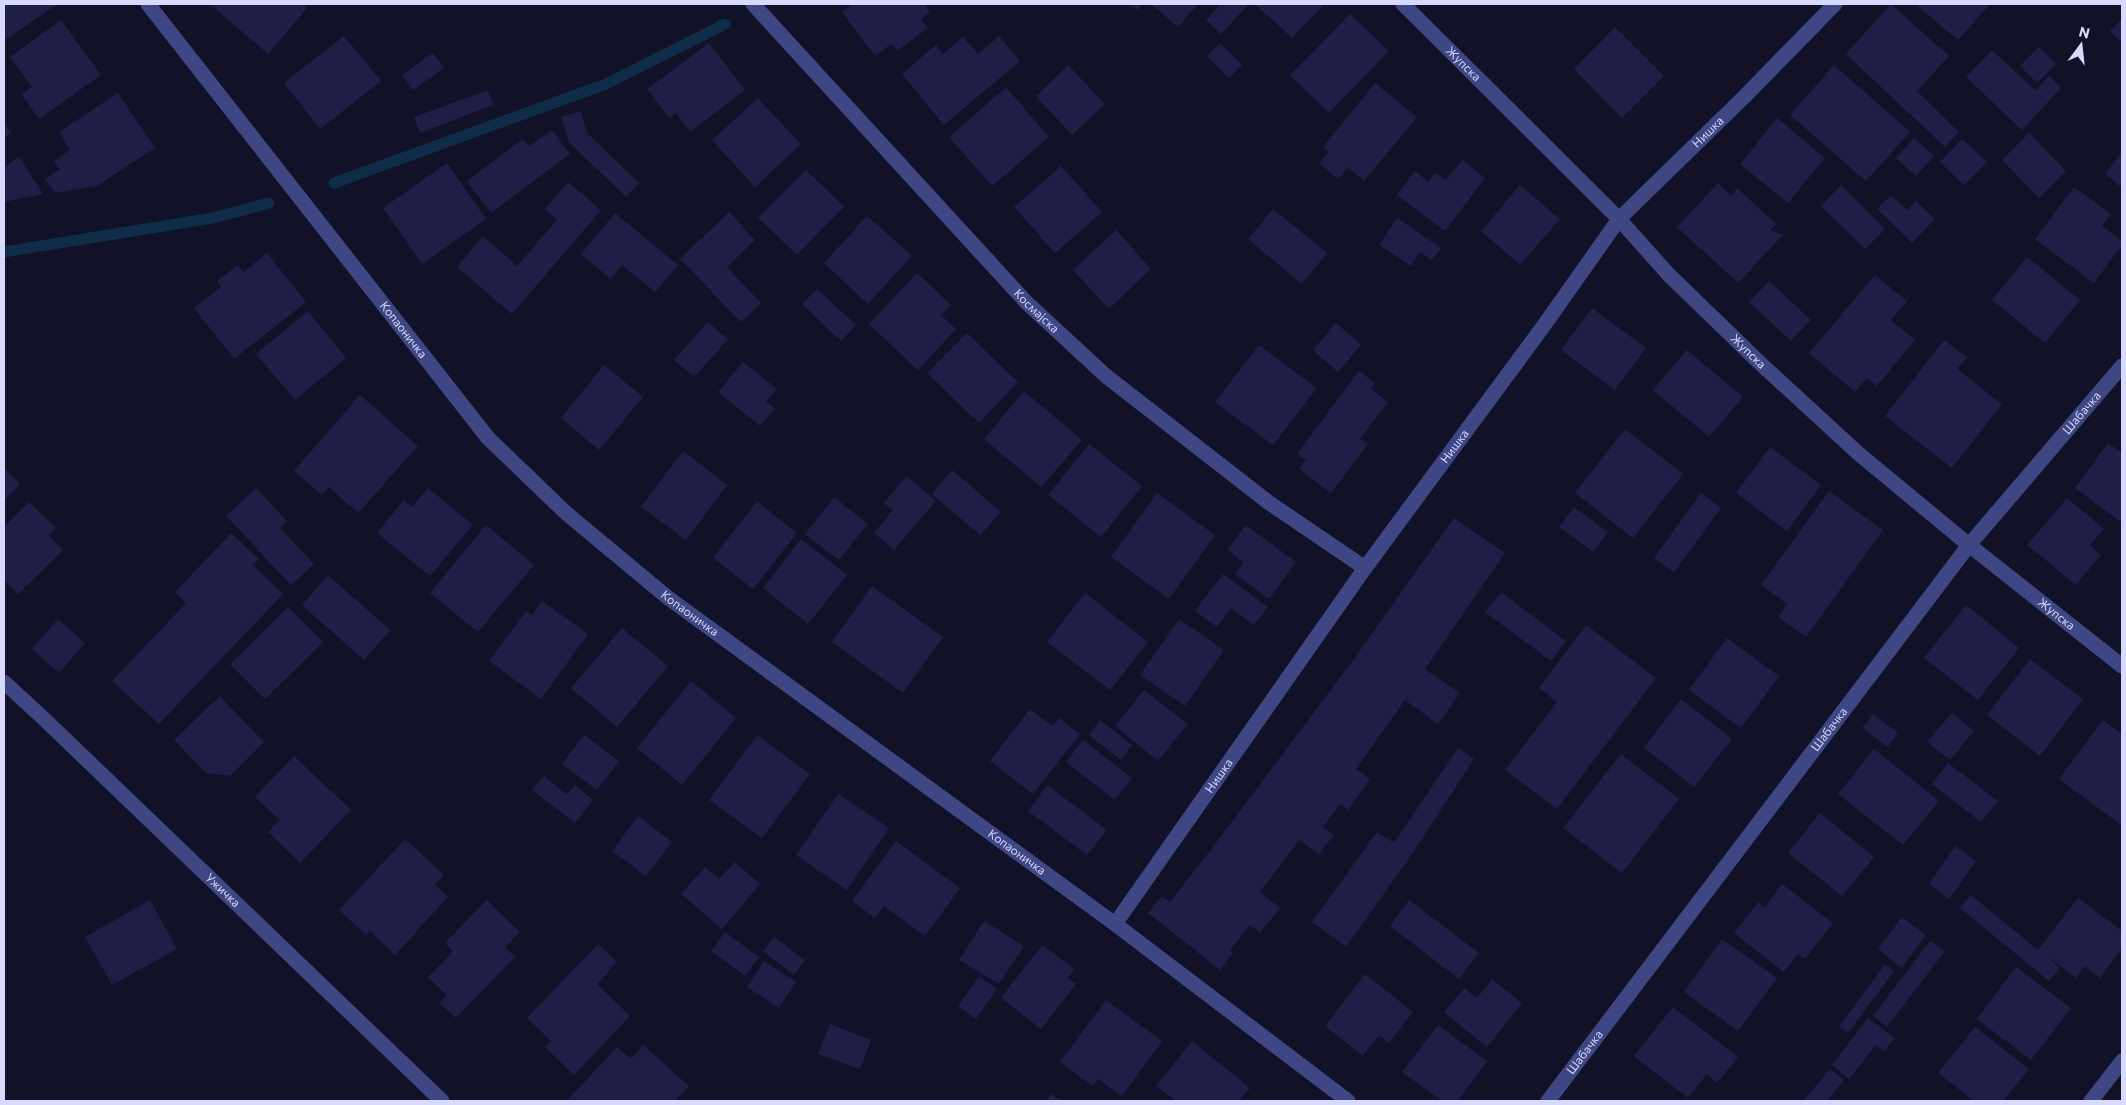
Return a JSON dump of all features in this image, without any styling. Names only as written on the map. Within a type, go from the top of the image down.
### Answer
[{"type":"street","name":"Копаоничка","points":[[148,4],[320,221],[404,333],[488,438],[566,514],[667,597],[1115,924],[1348,1101]]},
{"type":"street","name":"Космајска","points":[[753,4],[1026,302],[1106,376],[1268,502],[1365,568]]},
{"type":"street","name":"Жупска","points":[[1404,4],[1619,219],[1669,275],[1762,365],[1859,454],[1969,545],[2122,666]]},
{"type":"street","name":"Нишка","points":[[1115,924],[1365,568],[1539,332],[1619,219],[1744,97],[1835,4]]},
{"type":"street","name":"Шабачка","points":[[1548,1101],[1969,545],[2122,366]]},
{"type":"street","name":"Ужичка","points":[[4,682],[42,716],[442,1101]]},
{"type":"street","points":[[2092,1101],[2122,1060]]},
{"type":"building","points":[[4,4],[55,4],[56,5],[5,40]]},
{"type":"building","points":[[210,4],[303,4],[307,8],[268,54]]},
{"type":"building","points":[[853,4],[924,4],[930,12],[921,19],[928,28],[897,51],[891,44],[875,56],[842,12]]},
{"type":"building","points":[[1130,4],[1142,4],[1137,10]]},
{"type":"building","points":[[1153,4],[1196,4],[1197,5],[1178,27]]},
{"type":"building","points":[[1221,4],[1244,4],[1247,6],[1221,34],[1206,20]]},
{"type":"building","points":[[1255,4],[1325,4],[1292,38]]},
{"type":"building","points":[[1891,4],[1949,56],[1917,91],[1959,132],[1945,147],[1846,54]]},
{"type":"building","points":[[1915,4],[1990,4],[1958,40]]},
{"type":"building","points":[[1350,14],[1389,51],[1329,113],[1290,75]]},
{"type":"building","points":[[2122,19],[2122,43],[2110,31]]},
{"type":"building","points":[[61,20],[101,75],[39,119],[21,94],[32,87],[10,57]]},
{"type":"building","points":[[1615,27],[1664,76],[1622,118],[1574,69]]},
{"type":"building","points":[[344,36],[381,81],[320,129],[284,83]]},
{"type":"building","points":[[999,36],[1020,61],[944,125],[902,74],[936,45],[943,54],[963,37],[978,54]]},
{"type":"building","points":[[709,43],[745,90],[690,132],[676,113],[669,118],[647,89]]},
{"type":"building","points":[[1220,43],[1242,65],[1229,78],[1206,56]]},
{"type":"building","points":[[2039,47],[2056,64],[2037,83],[2020,66]]},
{"type":"building","points":[[1992,50],[2035,90],[2049,76],[2061,88],[2022,130],[1966,77]]},
{"type":"building","points":[[433,53],[444,68],[413,90],[402,75]]},
{"type":"building","points":[[1068,65],[1105,104],[1072,135],[1036,96]]},
{"type":"building","points":[[1834,65],[1910,132],[1866,181],[1790,115]]},
{"type":"building","points":[[1375,83],[1417,117],[1364,181],[1348,167],[1338,179],[1319,163],[1329,152],[1323,147]]},
{"type":"building","points":[[1006,87],[1049,137],[992,186],[949,137]]},
{"type":"building","points":[[488,90],[493,105],[420,133],[414,117]]},
{"type":"building","points":[[118,93],[155,148],[97,186],[55,193],[45,179],[60,169],[54,161],[70,150],[59,132]]},
{"type":"building","points":[[758,98],[801,144],[755,187],[712,140]]},
{"type":"building","points":[[581,111],[587,133],[639,183],[626,197],[569,142],[561,117]]},
{"type":"building","points":[[1777,118],[1825,158],[1788,203],[1740,164]]},
{"type":"building","points":[[4,123],[11,133],[4,138]]},
{"type":"building","points":[[552,130],[570,154],[491,213],[467,181],[523,139],[529,146]]},
{"type":"building","points":[[2029,133],[2066,171],[2039,198],[2002,160]]},
{"type":"building","points":[[1914,138],[1934,156],[1916,176],[1896,158]]},
{"type":"building","points":[[1962,139],[1987,162],[1964,185],[1940,162]]},
{"type":"building","points":[[2122,152],[2122,188],[2105,174]]},
{"type":"building","points":[[19,157],[43,194],[4,202],[4,167]]},
{"type":"building","points":[[1462,160],[1485,178],[1445,231],[1397,195],[1415,171],[1428,182],[1435,173],[1446,180]]},
{"type":"building","points":[[447,163],[486,219],[422,264],[383,208]]},
{"type":"building","points":[[1061,166],[1102,212],[1055,253],[1014,207]]},
{"type":"building","points":[[806,170],[844,207],[797,255],[758,218]]},
{"type":"building","points":[[568,182],[601,210],[512,314],[457,267],[483,236],[517,266],[557,220],[545,209]]},
{"type":"building","points":[[1718,183],[1731,196],[1737,188],[1776,224],[1770,230],[1783,235],[1738,283],[1677,227]]},
{"type":"building","points":[[1520,185],[1560,219],[1520,265],[1481,231]]},
{"type":"building","points":[[1841,185],[1885,229],[1865,249],[1821,206]]},
{"type":"building","points":[[2074,187],[2111,214],[2102,226],[2122,241],[2122,245],[2094,283],[2035,239]]},
{"type":"building","points":[[1891,195],[1907,210],[1916,201],[1935,219],[1912,243],[1877,209]]},
{"type":"building","points":[[1273,209],[1327,253],[1302,284],[1248,239]]},
{"type":"building","points":[[729,212],[755,240],[727,267],[761,303],[741,322],[680,259]]},
{"type":"building","points":[[615,213],[678,265],[655,292],[622,265],[611,279],[581,254]]},
{"type":"building","points":[[867,216],[912,256],[868,304],[824,263]]},
{"type":"building","points":[[1397,218],[1441,248],[1432,260],[1420,252],[1411,266],[1379,245]]},
{"type":"building","points":[[1116,230],[1151,269],[1109,309],[1073,270]]},
{"type":"building","points":[[267,253],[306,302],[234,359],[194,308],[221,287],[217,281],[238,265],[243,272]]},
{"type":"building","points":[[2027,257],[2080,300],[2045,343],[1992,300]]},
{"type":"building","points":[[917,273],[951,305],[941,315],[956,329],[918,370],[869,324]]},
{"type":"building","points":[[1875,275],[1907,301],[1891,320],[1915,340],[1877,386],[1867,378],[1855,392],[1809,353]]},
{"type":"building","points":[[1769,281],[1811,320],[1791,341],[1749,302]]},
{"type":"building","points":[[817,289],[856,325],[841,341],[802,304]]},
{"type":"building","points":[[1592,308],[1646,348],[1615,390],[1561,350]]},
{"type":"building","points":[[308,311],[346,358],[295,400],[256,354]]},
{"type":"building","points":[[708,322],[728,339],[694,377],[674,360]]},
{"type":"building","points":[[1336,323],[1361,345],[1338,372],[1313,350]]},
{"type":"building","points":[[967,333],[1018,382],[979,423],[927,373]]},
{"type":"building","points":[[1944,340],[1967,357],[1957,369],[2002,404],[1952,468],[1885,416]]},
{"type":"building","points":[[1259,345],[1317,388],[1273,445],[1215,402]]},
{"type":"building","points":[[1687,350],[1743,397],[1709,437],[1653,390]]},
{"type":"building","points":[[743,362],[777,389],[766,402],[775,408],[760,426],[718,392]]},
{"type":"building","points":[[604,365],[643,397],[599,450],[561,418]]},
{"type":"building","points":[[1359,371],[1375,383],[1371,389],[1388,402],[1360,439],[1368,444],[1331,493],[1299,469],[1306,460],[1297,454]]},
{"type":"building","points":[[1024,391],[1082,440],[1041,487],[984,439]]},
{"type":"building","points":[[360,395],[418,446],[358,513],[329,487],[322,495],[294,471]]},
{"type":"building","points":[[1625,429],[1683,474],[1633,538],[1575,493]]},
{"type":"building","points":[[2108,443],[2122,453],[2122,523],[2075,488]]},
{"type":"building","points":[[1089,444],[1142,486],[1101,537],[1048,495]]},
{"type":"building","points":[[1770,447],[1821,485],[1787,531],[1736,493]]},
{"type":"building","points":[[683,451],[727,485],[686,540],[641,507]]},
{"type":"building","points":[[4,468],[20,484],[4,501]]},
{"type":"building","points":[[952,470],[1001,512],[980,535],[932,494]]},
{"type":"building","points":[[906,476],[936,501],[894,550],[874,533],[893,510],[884,503]]},
{"type":"building","points":[[256,488],[287,521],[280,528],[314,564],[291,585],[226,516]]},
{"type":"building","points":[[428,488],[473,525],[430,576],[377,533],[404,500],[412,507]]},
{"type":"building","points":[[1829,491],[1883,530],[1806,637],[1778,617],[1787,604],[1761,585]]},
{"type":"building","points":[[1157,493],[1215,535],[1169,599],[1111,557]]},
{"type":"building","points":[[1701,493],[1721,508],[1674,572],[1654,558]]},
{"type":"building","points":[[834,497],[868,524],[839,560],[805,534]]},
{"type":"building","points":[[2067,498],[2104,529],[2090,545],[2101,555],[2076,585],[2027,545]]},
{"type":"building","points":[[757,501],[797,533],[753,589],[713,558]]},
{"type":"building","points":[[29,502],[56,528],[49,535],[63,550],[18,594],[4,580],[4,527]]},
{"type":"building","points":[[1574,507],[1608,532],[1593,552],[1559,527]]},
{"type":"building","points":[[1454,518],[1505,553],[1425,669],[1460,693],[1438,724],[1405,700],[1356,769],[1370,779],[1348,810],[1340,804],[1323,827],[1334,835],[1319,854],[1299,840],[1260,892],[1280,908],[1260,933],[1250,925],[1230,950],[1233,953],[1220,970],[1148,913],[1162,896],[1170,902],[1209,852],[1351,663]]},
{"type":"building","points":[[486,525],[534,565],[478,632],[430,593]]},
{"type":"building","points":[[1246,525],[1296,562],[1269,599],[1235,574],[1243,562],[1227,550]]},
{"type":"building","points":[[231,533],[259,559],[253,565],[283,594],[159,724],[112,681],[186,603],[175,592]]},
{"type":"building","points":[[801,539],[847,575],[808,624],[763,588]]},
{"type":"building","points":[[1223,574],[1268,607],[1254,625],[1231,608],[1217,627],[1195,611]]},
{"type":"building","points":[[328,575],[390,630],[364,660],[302,605]]},
{"type":"building","points":[[872,586],[943,637],[903,693],[832,642]]},
{"type":"building","points":[[1501,592],[1566,641],[1551,661],[1485,612]]},
{"type":"building","points":[[1085,593],[1148,642],[1110,690],[1047,642]]},
{"type":"building","points":[[542,601],[588,634],[541,699],[489,661],[526,611],[532,615]]},
{"type":"building","points":[[1966,605],[2019,648],[1978,700],[1924,658]]},
{"type":"building","points":[[288,607],[323,642],[265,699],[230,664]]},
{"type":"building","points":[[58,619],[85,643],[59,673],[32,649]]},
{"type":"building","points":[[1179,619],[1224,650],[1185,706],[1140,675]]},
{"type":"building","points":[[1586,625],[1656,678],[1557,809],[1505,770],[1557,702],[1539,688]]},
{"type":"building","points":[[622,628],[668,666],[617,727],[571,688]]},
{"type":"building","points":[[1727,638],[1779,676],[1741,728],[1689,690]]},
{"type":"building","points":[[2030,659],[2083,699],[2040,756],[1987,715]]},
{"type":"building","points":[[691,681],[736,718],[682,785],[637,748]]},
{"type":"building","points":[[1144,690],[1188,724],[1158,761],[1115,726]]},
{"type":"building","points":[[220,696],[264,742],[230,776],[206,773],[174,740]]},
{"type":"building","points":[[1681,699],[1732,739],[1694,787],[1644,748]]},
{"type":"building","points":[[1030,709],[1052,726],[1059,718],[1080,734],[1033,794],[990,761]]},
{"type":"building","points":[[1952,713],[1974,731],[1950,760],[1927,742]]},
{"type":"building","points":[[1873,714],[1898,733],[1888,747],[1862,728]]},
{"type":"building","points":[[1100,720],[1132,745],[1121,760],[1089,735]]},
{"type":"building","points":[[2103,720],[2122,734],[2122,821],[2120,824],[2059,779]]},
{"type":"building","points":[[584,735],[619,761],[597,790],[562,764]]},
{"type":"building","points":[[757,735],[810,774],[762,838],[709,800]]},
{"type":"building","points":[[1083,740],[1132,778],[1115,800],[1066,762]]},
{"type":"building","points":[[1458,748],[1474,759],[1412,854],[1346,947],[1312,922],[1377,832],[1394,843]]},
{"type":"building","points":[[1874,749],[1939,801],[1903,845],[1838,794]]},
{"type":"building","points":[[1621,754],[1679,799],[1622,873],[1563,828]]},
{"type":"building","points":[[294,756],[351,810],[300,863],[268,832],[280,820],[255,797]]},
{"type":"building","points":[[1948,763],[1998,801],[1981,822],[1932,784]]},
{"type":"building","points":[[544,776],[567,795],[575,785],[593,800],[575,823],[532,790]]},
{"type":"building","points":[[1047,785],[1107,830],[1087,855],[1028,811]]},
{"type":"building","points":[[838,794],[889,828],[847,890],[796,855]]},
{"type":"building","points":[[1820,813],[1874,857],[1842,896],[1788,853]]},
{"type":"building","points":[[638,816],[672,842],[646,876],[612,851]]},
{"type":"building","points":[[405,839],[444,875],[435,885],[448,897],[395,955],[370,931],[366,935],[339,910]]},
{"type":"building","points":[[896,841],[960,888],[925,936],[884,906],[875,918],[852,901]]},
{"type":"building","points":[[1955,846],[1976,861],[1949,899],[1929,884]]},
{"type":"building","points":[[735,862],[760,884],[722,929],[681,894],[705,867],[719,879]]},
{"type":"building","points":[[1782,884],[1833,923],[1805,959],[1798,954],[1784,972],[1734,933],[1758,902],[1765,907]]},
{"type":"building","points":[[1971,895],[2038,950],[2078,898],[2122,931],[2122,948],[2100,978],[2085,966],[2076,978],[2046,955],[2060,968],[2049,981],[1960,908]]},
{"type":"building","points":[[150,900],[177,949],[112,985],[85,937]]},
{"type":"building","points":[[487,900],[520,932],[505,947],[515,957],[456,1018],[439,1003],[447,995],[428,977],[453,951],[445,943]]},
{"type":"building","points":[[1409,900],[1479,953],[1459,979],[1390,926]]},
{"type":"building","points":[[1902,917],[1926,935],[1902,968],[1878,949]]},
{"type":"building","points":[[984,921],[1024,946],[999,984],[959,960]]},
{"type":"building","points":[[725,932],[759,957],[745,976],[711,951]]},
{"type":"building","points":[[774,937],[805,960],[794,975],[763,951]]},
{"type":"building","points":[[1722,939],[1777,978],[1738,1031],[1684,992]]},
{"type":"building","points":[[1930,941],[1945,951],[1887,1027],[1873,1016]]},
{"type":"building","points":[[598,944],[617,962],[597,984],[630,1016],[574,1075],[545,1047],[551,1041],[527,1018]]},
{"type":"building","points":[[1042,945],[1075,969],[1068,977],[1076,984],[1041,1029],[1001,998]]},
{"type":"building","points":[[764,961],[796,982],[779,1008],[747,987]]},
{"type":"building","points":[[1885,964],[1894,971],[1848,1033],[1839,1027]]},
{"type":"building","points":[[2016,967],[2071,1008],[2031,1060],[1977,1019]]},
{"type":"building","points":[[1365,974],[1413,1012],[1389,1043],[1379,1035],[1363,1056],[1325,1026]]},
{"type":"building","points":[[979,976],[997,989],[976,1019],[958,1006]]},
{"type":"building","points":[[1492,979],[1522,1003],[1487,1047],[1444,1012],[1464,988],[1477,998]]},
{"type":"building","points":[[1106,1000],[1162,1041],[1122,1096],[1098,1079],[1093,1086],[1060,1062]]},
{"type":"building","points":[[1673,1007],[1738,1057],[1717,1083],[1707,1074],[1688,1098],[1634,1056]]},
{"type":"building","points":[[1868,1018],[1895,1038],[1884,1051],[1876,1045],[1849,1079],[1832,1065]]},
{"type":"building","points":[[830,1024],[871,1040],[860,1069],[818,1054]]},
{"type":"building","points":[[1438,1025],[1487,1061],[1458,1101],[1442,1101],[1402,1072]]},
{"type":"building","points":[[1975,1027],[2029,1069],[2003,1101],[1974,1101],[1938,1073]]},
{"type":"building","points":[[1192,1041],[1250,1088],[1239,1101],[1176,1101],[1156,1086]]},
{"type":"building","points":[[643,1045],[689,1086],[675,1101],[567,1101],[617,1047],[631,1059]]},
{"type":"building","points":[[1830,1069],[1844,1080],[1827,1101],[1803,1101]]},
{"type":"building","points":[[1051,1094],[1062,1101],[1046,1101]]},
{"type":"waterway","points":[[334,183],[606,84],[725,24]]},
{"type":"waterway","points":[[4,252],[213,218],[269,203]]}]
